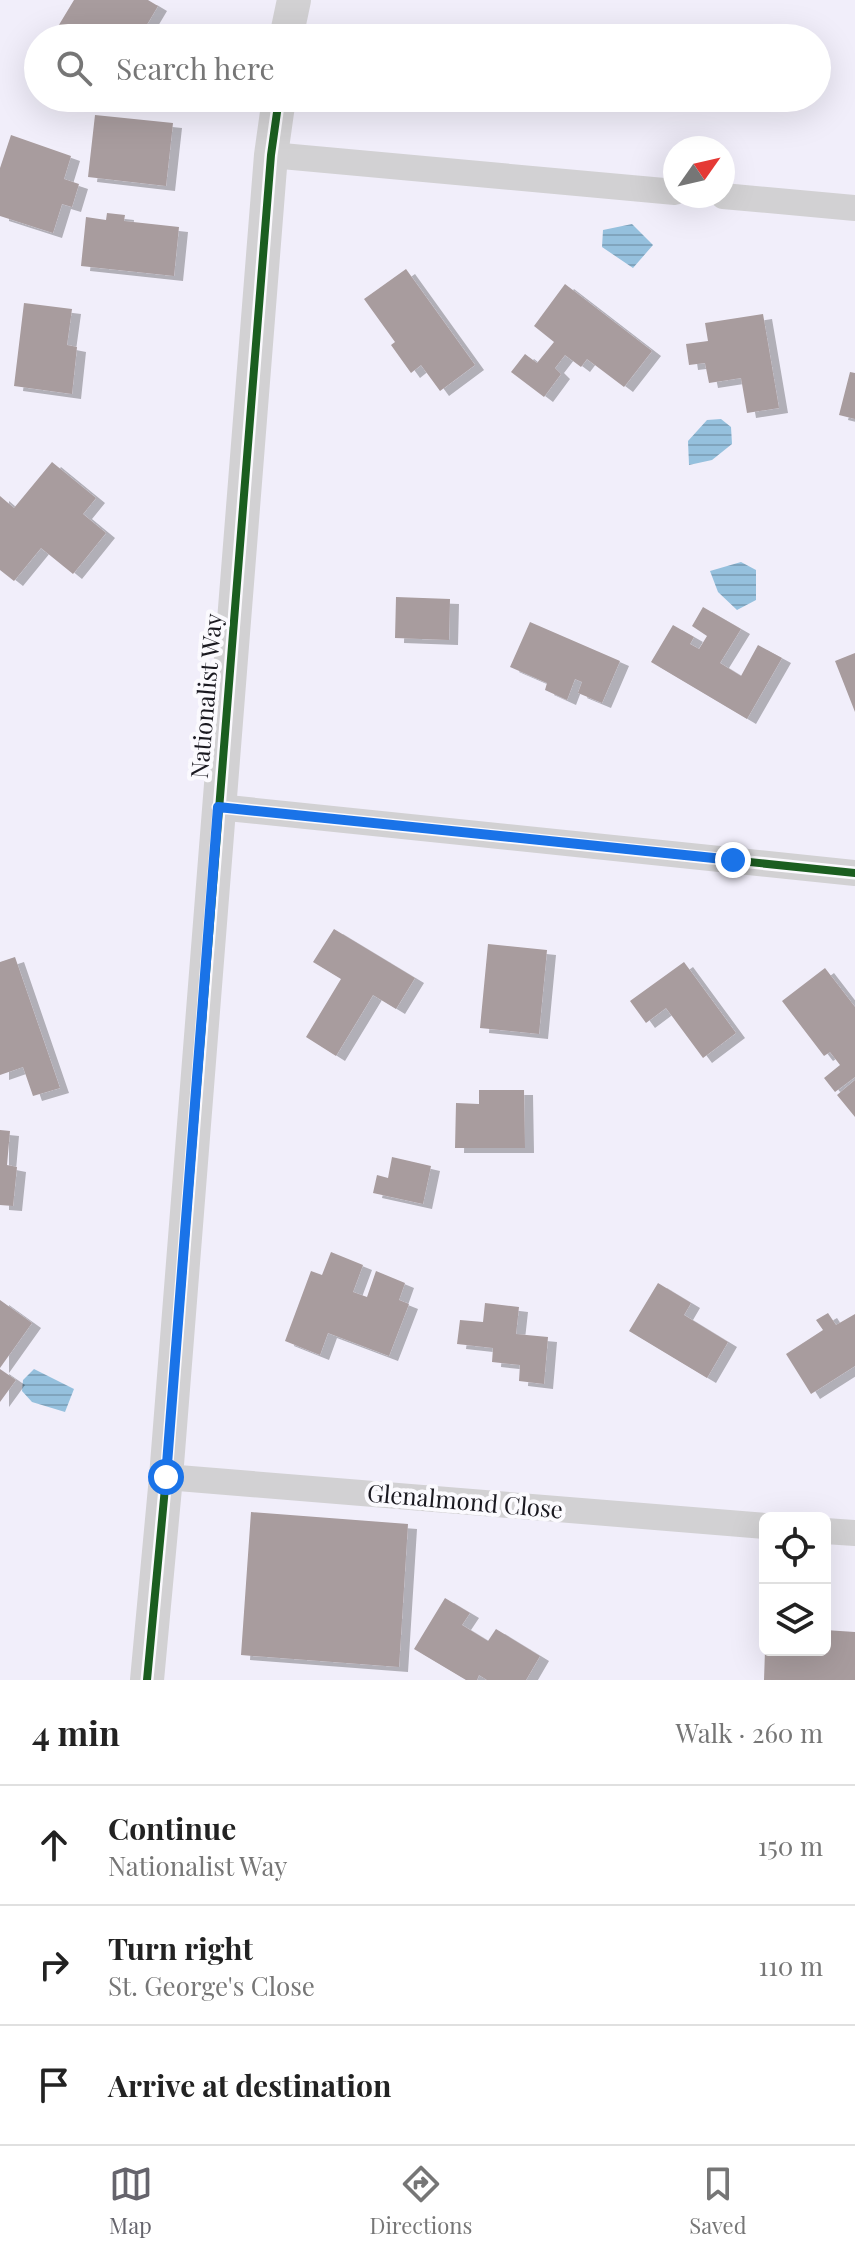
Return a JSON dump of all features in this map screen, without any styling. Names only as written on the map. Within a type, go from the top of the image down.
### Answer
[{"type":"street","points":[[289,24],[294,0]]},
{"type":"street","name":"Nationalist Way","points":[[147,1680],[166,1477],[271,155],[277,112]]},
{"type":"street","points":[[271,155],[663,191]]},
{"type":"street","points":[[735,197],[855,208]]},
{"type":"street","points":[[218,807],[855,873]]},
{"type":"street","name":"Glenalmond Close","points":[[166,1477],[759,1526]]},
{"type":"street","points":[[831,1531],[855,1533]]},
{"type":"water","points":[[632,224],[653,245],[633,268],[602,247],[603,230]]},
{"type":"water","points":[[721,419],[731,427],[732,444],[712,460],[689,465],[688,441],[707,420]]},
{"type":"water","points":[[741,562],[756,570],[756,600],[737,610],[718,592],[710,571]]},
{"type":"water","points":[[34,1369],[74,1389],[65,1412],[32,1402],[22,1391],[23,1380]]},
{"type":"building","points":[[74,0],[148,0],[158,6],[147,24],[59,24]]},
{"type":"building","points":[[95,115],[173,123],[166,186],[88,177]]},
{"type":"building","points":[[11,135],[71,156],[64,179],[79,184],[72,207],[62,204],[53,233],[0,216],[0,168]]},
{"type":"building","points":[[107,213],[125,215],[124,221],[179,227],[174,276],[81,266],[86,217],[106,220]]},
{"type":"building","points":[[406,269],[475,365],[440,391],[421,365],[411,373],[391,345],[395,342],[364,299]]},
{"type":"building","points":[[565,284],[652,351],[624,387],[587,359],[581,367],[565,355],[555,368],[561,374],[544,397],[511,372],[525,354],[537,363],[554,342],[534,326]]},
{"type":"building","points":[[24,303],[72,309],[67,345],[77,347],[72,394],[14,386]]},
{"type":"building","points":[[763,314],[779,408],[747,413],[741,378],[709,383],[705,363],[689,365],[686,344],[708,341],[705,323]]},
{"type":"building","points":[[850,372],[855,373],[855,419],[839,415]]},
{"type":"building","points":[[52,462],[96,498],[83,514],[106,533],[73,574],[41,548],[14,581],[0,570],[0,496],[14,508]]},
{"type":"building","points":[[396,597],[450,599],[449,640],[395,638]]},
{"type":"building","points":[[703,607],[741,629],[720,663],[741,676],[758,645],[782,658],[747,719],[651,662],[673,625],[694,637],[690,644],[699,649],[707,636],[692,626]]},
{"type":"building","points":[[530,622],[620,661],[602,703],[578,693],[582,682],[575,679],[567,700],[545,690],[547,683],[510,667]]},
{"type":"building","points":[[855,653],[855,712],[835,661]]},
{"type":"building","points":[[334,929],[415,978],[396,1009],[373,995],[336,1056],[306,1037],[341,979],[313,962]]},
{"type":"building","points":[[488,944],[547,950],[539,1034],[480,1028]]},
{"type":"building","points":[[15,957],[60,1088],[33,1096],[23,1067],[0,1075],[0,962]]},
{"type":"building","points":[[684,962],[736,1033],[703,1058],[666,1008],[646,1023],[630,1001]]},
{"type":"building","points":[[825,968],[855,1007],[855,1077],[835,1092],[824,1078],[840,1065],[830,1052],[824,1056],[782,1001]]},
{"type":"building","points":[[855,1080],[855,1117],[837,1095]]},
{"type":"building","points":[[479,1090],[524,1090],[525,1148],[455,1148],[456,1103],[479,1104]]},
{"type":"building","points":[[0,1130],[10,1131],[7,1165],[17,1167],[13,1206],[0,1205]]},
{"type":"building","points":[[392,1157],[431,1166],[423,1204],[373,1193],[377,1175],[388,1178]]},
{"type":"building","points":[[331,1252],[363,1265],[353,1292],[367,1297],[376,1271],[405,1283],[399,1300],[409,1304],[389,1356],[328,1333],[320,1355],[285,1341],[311,1271],[322,1275]]},
{"type":"building","points":[[658,1283],[691,1303],[684,1315],[728,1342],[707,1378],[629,1331]]},
{"type":"building","points":[[0,1300],[32,1323],[0,1368]]},
{"type":"building","points":[[485,1303],[519,1307],[516,1334],[548,1337],[544,1384],[519,1381],[520,1365],[492,1362],[493,1348],[457,1344],[460,1320],[483,1322]]},
{"type":"building","points":[[828,1313],[836,1325],[855,1314],[855,1366],[811,1394],[786,1354],[823,1330],[816,1320]]},
{"type":"building","points":[[0,1369],[16,1380],[0,1402]]},
{"type":"building","points":[[251,1512],[408,1524],[399,1667],[241,1655]]},
{"type":"building","points":[[445,1598],[470,1613],[462,1625],[488,1641],[496,1629],[540,1656],[526,1680],[487,1680],[479,1675],[477,1680],[466,1680],[414,1649]]},
{"type":"building","points":[[831,1630],[855,1632],[855,1680],[764,1680],[765,1656],[831,1656]]},
{"type":"cycle path","points":[[147,1680],[166,1477],[271,155],[277,112]]},
{"type":"cycle path","points":[[218,807],[855,873]]},
{"type":"route","points":[[166,1477],[218,807],[733,860]]}]
